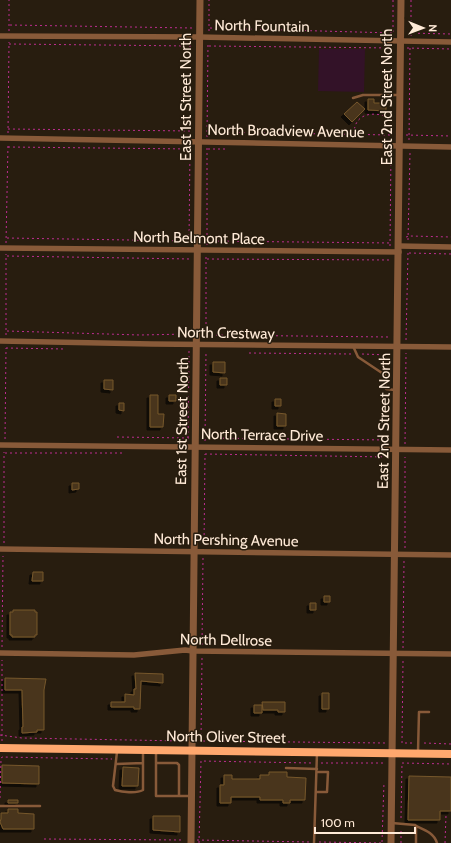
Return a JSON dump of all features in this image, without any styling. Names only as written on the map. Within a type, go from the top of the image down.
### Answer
[{"type":"main road","name":"North Oliver Street","points":[[1,748],[451,754]]},
{"type":"street","name":"East 1st Street North","points":[[191,841],[195,446],[191,438],[192,344],[196,334],[198,250],[200,0]]},
{"type":"street","name":"East 2nd Street North","points":[[391,843],[397,390],[397,355],[394,346],[399,249],[400,146],[400,45],[397,33],[401,0]]},
{"type":"street","name":"North Fountain","points":[[0,36],[208,37],[400,45],[411,41],[451,42]]},
{"type":"street","name":"North Broadview Avenue","points":[[0,138],[451,147]]},
{"type":"street","name":"North Belmont Place","points":[[3,248],[390,252],[408,246],[451,247]]},
{"type":"street","name":"North Crestway","points":[[3,341],[206,345],[451,347]]},
{"type":"street","name":"North Terrace Drive","points":[[2,445],[205,446],[451,450]]},
{"type":"street","name":"North Pershing Avenue","points":[[2,549],[451,555]]},
{"type":"street","name":"North Dellrose","points":[[1,653],[134,655],[185,650],[193,652],[451,654]]},
{"type":"lane","points":[[353,98],[363,95],[400,95]]},
{"type":"lane","points":[[353,346],[356,354],[385,375],[386,389],[397,390]]},
{"type":"lane","points":[[418,754],[420,712],[429,712]]},
{"type":"lane","points":[[118,750],[113,786],[115,790],[140,792],[143,790],[143,750]]},
{"type":"lane","points":[[156,750],[156,796],[191,796]]},
{"type":"lane","points":[[314,842],[317,752]]},
{"type":"lane","points":[[116,764],[143,763]]},
{"type":"lane","points":[[156,763],[178,763],[179,796]]},
{"type":"lane","points":[[286,768],[328,772],[327,792],[316,792]]},
{"type":"lane","points":[[0,806],[40,806]]},
{"type":"lane","points":[[392,823],[413,824],[428,832],[436,839],[437,843]]},
{"type":"lane","points":[[416,826],[416,843]]},
{"type":"path","points":[[0,798],[4,453],[2,445],[3,341],[6,332],[3,248],[6,238],[9,0]]},
{"type":"path","points":[[205,446],[209,0]]},
{"type":"path","points":[[393,0],[397,33]]},
{"type":"path","points":[[408,246],[411,0]]},
{"type":"path","points":[[9,25],[451,34]]},
{"type":"path","points":[[9,44],[199,46],[400,45],[410,48],[451,49]]},
{"type":"path","points":[[354,134],[355,126],[363,116],[378,114],[385,115],[395,120]]},
{"type":"path","points":[[8,129],[451,136]]},
{"type":"path","points":[[390,135],[390,260],[408,237]]},
{"type":"path","points":[[408,237],[451,237]]},
{"type":"path","points":[[6,238],[390,244],[399,249]]},
{"type":"path","points":[[405,450],[408,253],[451,254]]},
{"type":"path","points":[[6,332],[189,334],[192,344],[191,438]]},
{"type":"path","points":[[196,334],[390,337],[394,346]]},
{"type":"path","points":[[249,353],[406,355]]},
{"type":"path","points":[[117,437],[405,440]]},
{"type":"path","points":[[4,453],[123,453]]},
{"type":"path","points":[[200,454],[405,458],[402,743],[451,744]]},
{"type":"path","points":[[205,454],[202,741],[385,743]]},
{"type":"path","points":[[1,735],[22,738],[183,741]]},
{"type":"path","points":[[1,757],[52,758]]},
{"type":"path","points":[[199,843],[201,761],[385,763]]},
{"type":"path","points":[[44,839],[401,843],[402,763],[451,764]]},
{"type":"path","points":[[382,843],[384,779]]},
{"type":"path","points":[[445,843],[446,816]]},
{"type":"shaded area","points":[[319,49],[365,49],[364,92],[318,91]]},
{"type":"building","points":[[368,99],[374,99],[374,103],[386,103],[386,111],[368,110]]},
{"type":"building","points":[[357,102],[365,109],[352,122],[344,114]]},
{"type":"building","points":[[213,362],[225,362],[225,373],[213,372]]},
{"type":"building","points":[[220,378],[227,378],[227,385],[220,385]]},
{"type":"building","points":[[104,380],[113,380],[113,390],[104,389]]},
{"type":"building","points":[[150,395],[158,395],[158,414],[164,414],[163,427],[150,427]]},
{"type":"building","points":[[169,395],[176,395],[176,401],[169,401]]},
{"type":"building","points":[[275,399],[281,399],[281,406],[275,406]]},
{"type":"building","points":[[119,403],[124,403],[124,411],[119,410]]},
{"type":"building","points":[[277,413],[286,414],[286,426],[277,426]]},
{"type":"building","points":[[72,483],[79,483],[79,489],[72,490]]},
{"type":"building","points":[[33,572],[43,572],[43,581],[32,581]]},
{"type":"building","points":[[324,596],[330,596],[330,602],[324,602]]},
{"type":"building","points":[[310,603],[316,603],[316,610],[310,610]]},
{"type":"building","points":[[13,610],[35,610],[35,612],[37,612],[37,635],[35,635],[35,637],[12,637],[12,635],[10,635],[10,612],[13,612]]},
{"type":"building","points":[[135,673],[163,674],[163,683],[141,681],[140,709],[134,709],[134,707],[111,707],[111,702],[125,702],[125,694],[134,695],[134,689],[136,689]]},
{"type":"building","points":[[5,678],[46,679],[44,690],[44,730],[22,733],[22,690],[5,690]]},
{"type":"building","points":[[322,693],[329,693],[329,709],[322,709]]},
{"type":"building","points":[[262,702],[285,702],[285,712],[278,712],[278,710],[263,710]]},
{"type":"building","points":[[254,705],[262,705],[262,713],[254,713]]},
{"type":"building","points":[[2,765],[39,766],[39,784],[2,783]]},
{"type":"building","points":[[123,767],[139,768],[138,786],[122,786]]},
{"type":"building","points":[[269,772],[287,772],[287,777],[306,778],[305,800],[290,800],[290,803],[283,803],[283,800],[260,800],[260,797],[231,797],[231,803],[220,803],[220,785],[224,785],[224,775],[232,775],[232,779],[260,779],[260,775],[269,775]]},
{"type":"building","points":[[409,776],[451,777],[451,811],[440,811],[440,820],[408,820]]},
{"type":"building","points":[[8,800],[18,800],[18,803],[8,803]]},
{"type":"building","points":[[8,809],[18,809],[18,813],[34,814],[34,829],[3,829],[0,822],[1,813],[8,813]]},
{"type":"building","points":[[153,816],[180,816],[180,832],[153,830]]}]
